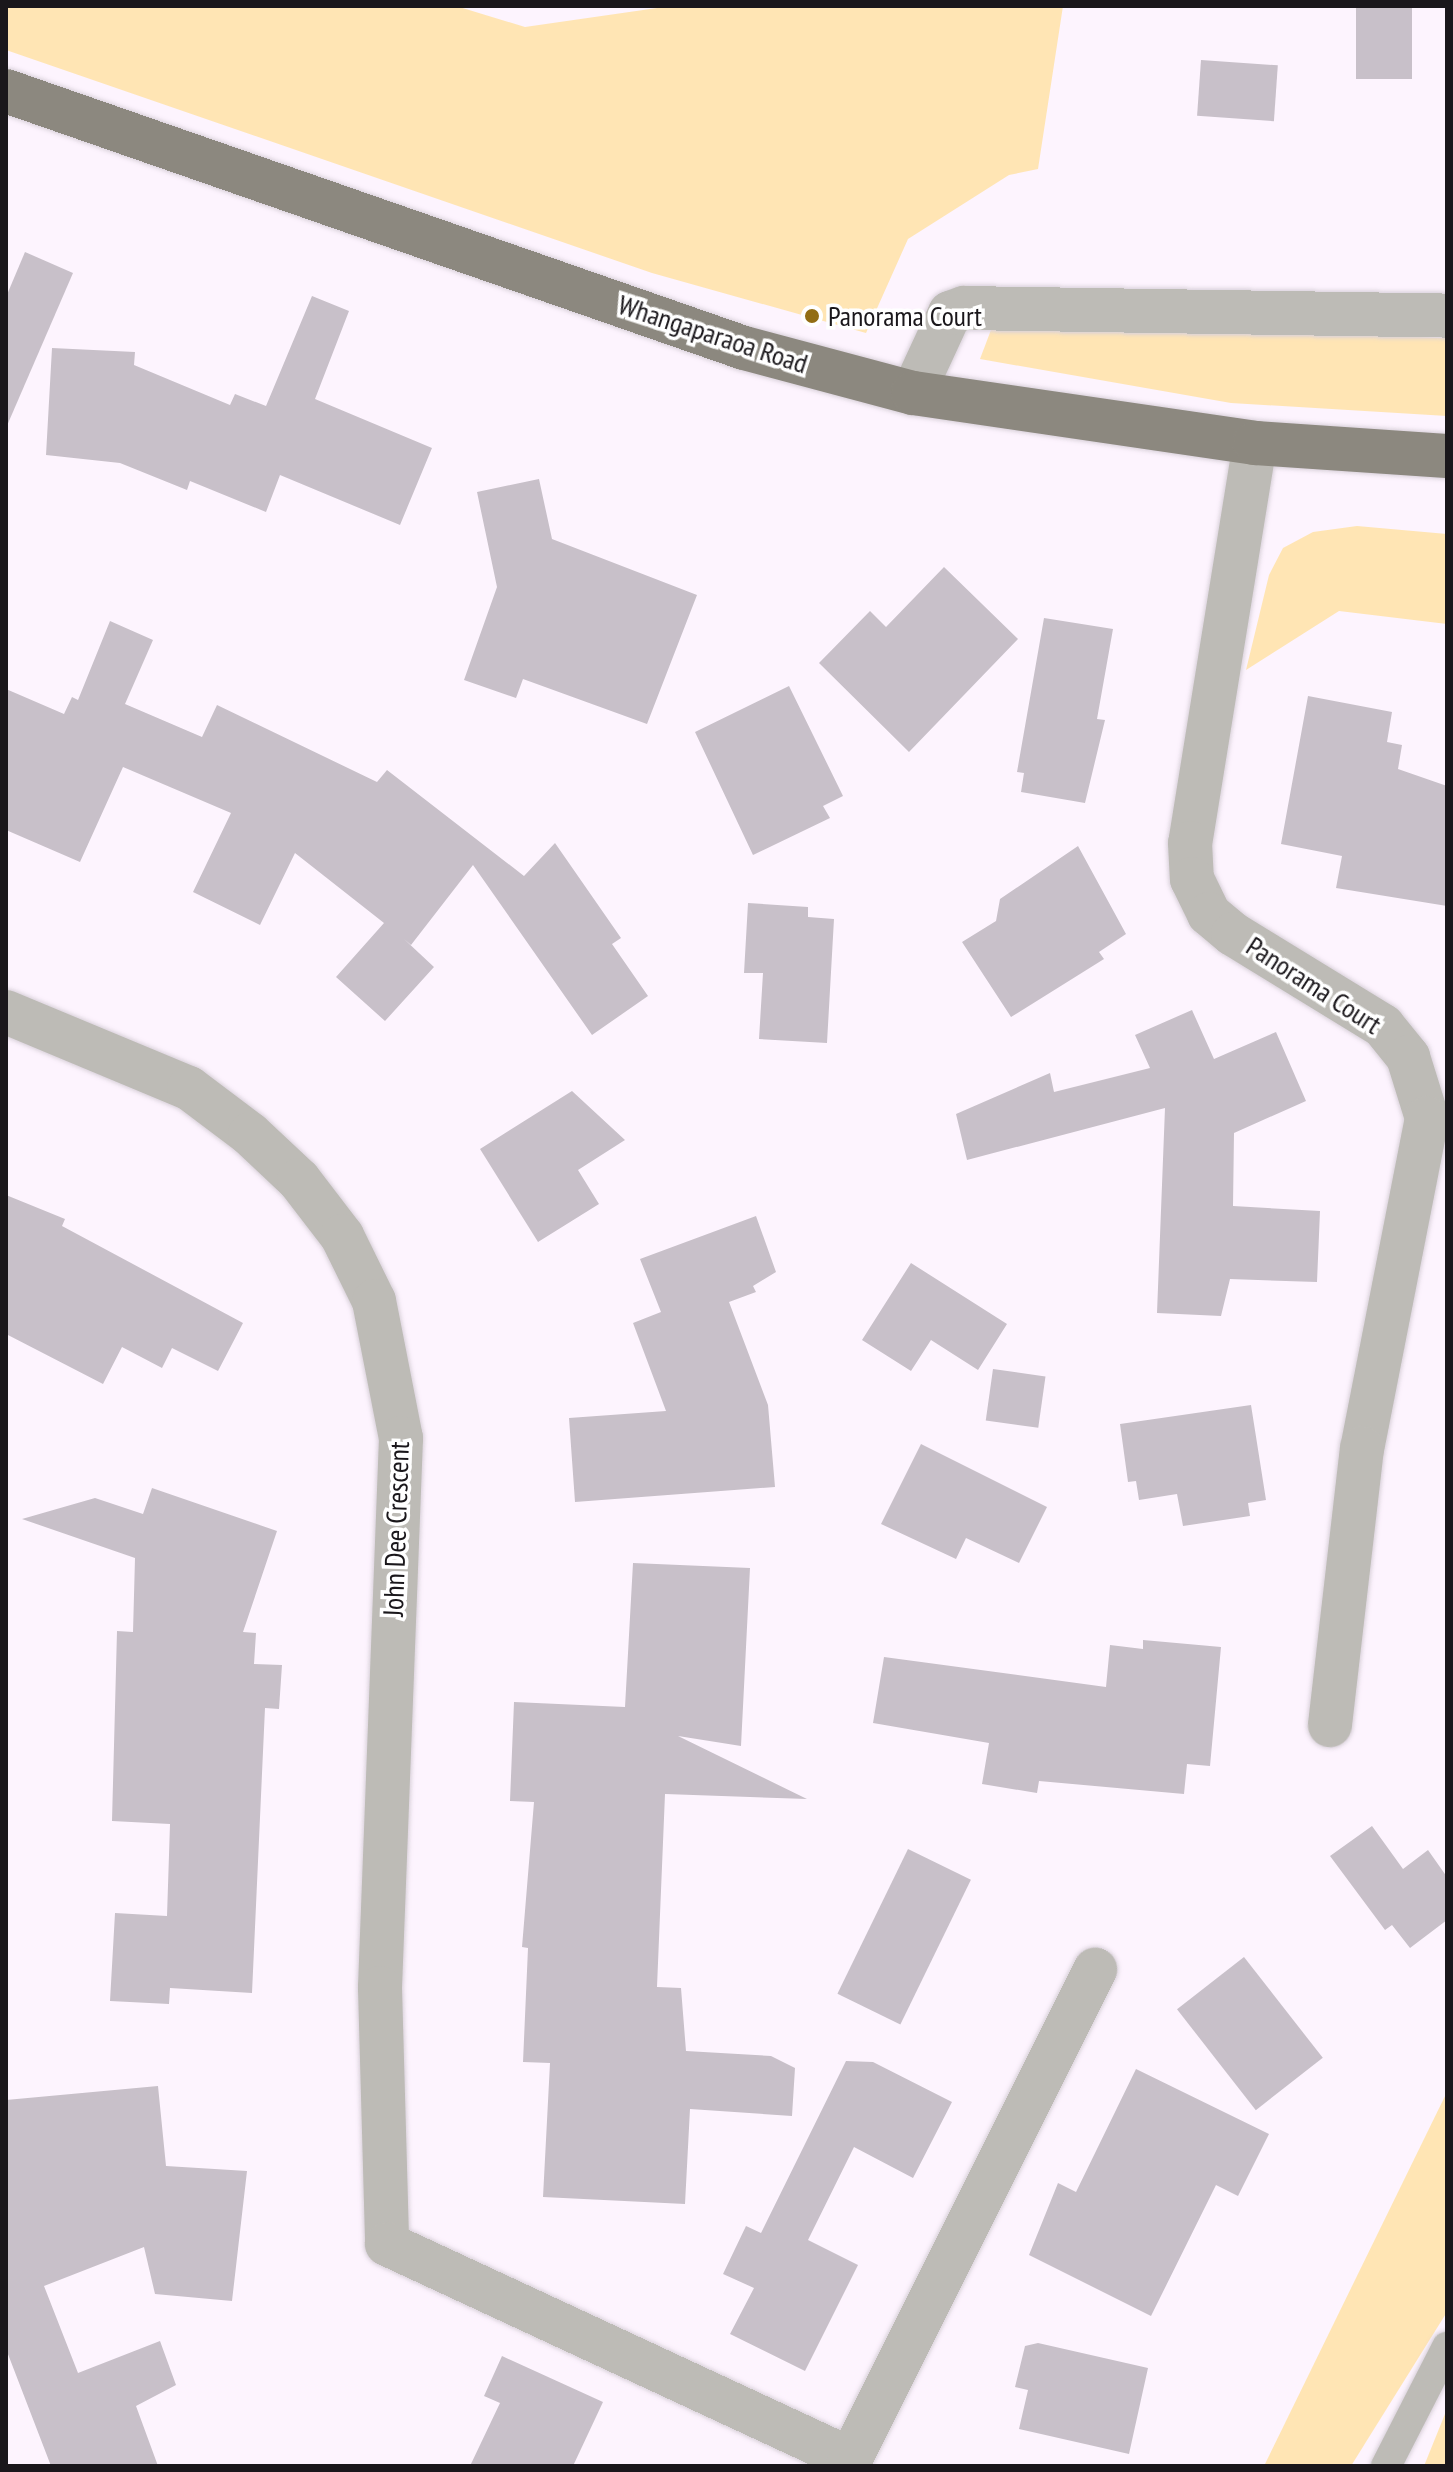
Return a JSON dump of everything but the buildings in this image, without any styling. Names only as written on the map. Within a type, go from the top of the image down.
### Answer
[{"type":"main road","name":"Whangaparaoa Road","points":[[6,91],[744,348],[913,393],[1255,443],[1447,456]]},
{"type":"street","points":[[913,393],[950,313],[964,308],[1447,316]]},
{"type":"street","name":"Panorama Court","points":[[1255,443],[1190,843],[1192,879],[1209,914],[1233,934],[1383,1026],[1408,1057],[1427,1118],[1362,1448],[1330,1725]]},
{"type":"street","name":"John Dee Crescent","points":[[6,1012],[189,1088],[250,1134],[299,1180],[342,1236],[374,1301],[401,1438],[380,1988],[387,2244],[848,2463]]},
{"type":"street","points":[[848,2463],[1095,1970]]},
{"type":"lane","points":[[1386,2466],[1447,2347]]},
{"type":"shaded area","points":[[6,6],[456,6],[525,27],[671,6],[1063,6],[1038,169],[1009,175],[908,239],[866,333],[652,273],[6,50]]},
{"type":"shaded area","points":[[994,322],[1447,338],[1447,416],[1231,403],[980,359]]},
{"type":"shaded area","points":[[1357,526],[1447,534],[1447,624],[1339,611],[1246,670],[1269,575],[1283,548],[1313,532]]},
{"type":"shaded area","points":[[1447,2092],[1447,2312],[1351,2466],[1264,2466]]},
{"type":"shaded area","points":[[1447,2409],[1447,2466],[1424,2466]]},
{"type":"place","name":"Panorama Court","points":[[812,316]]}]
